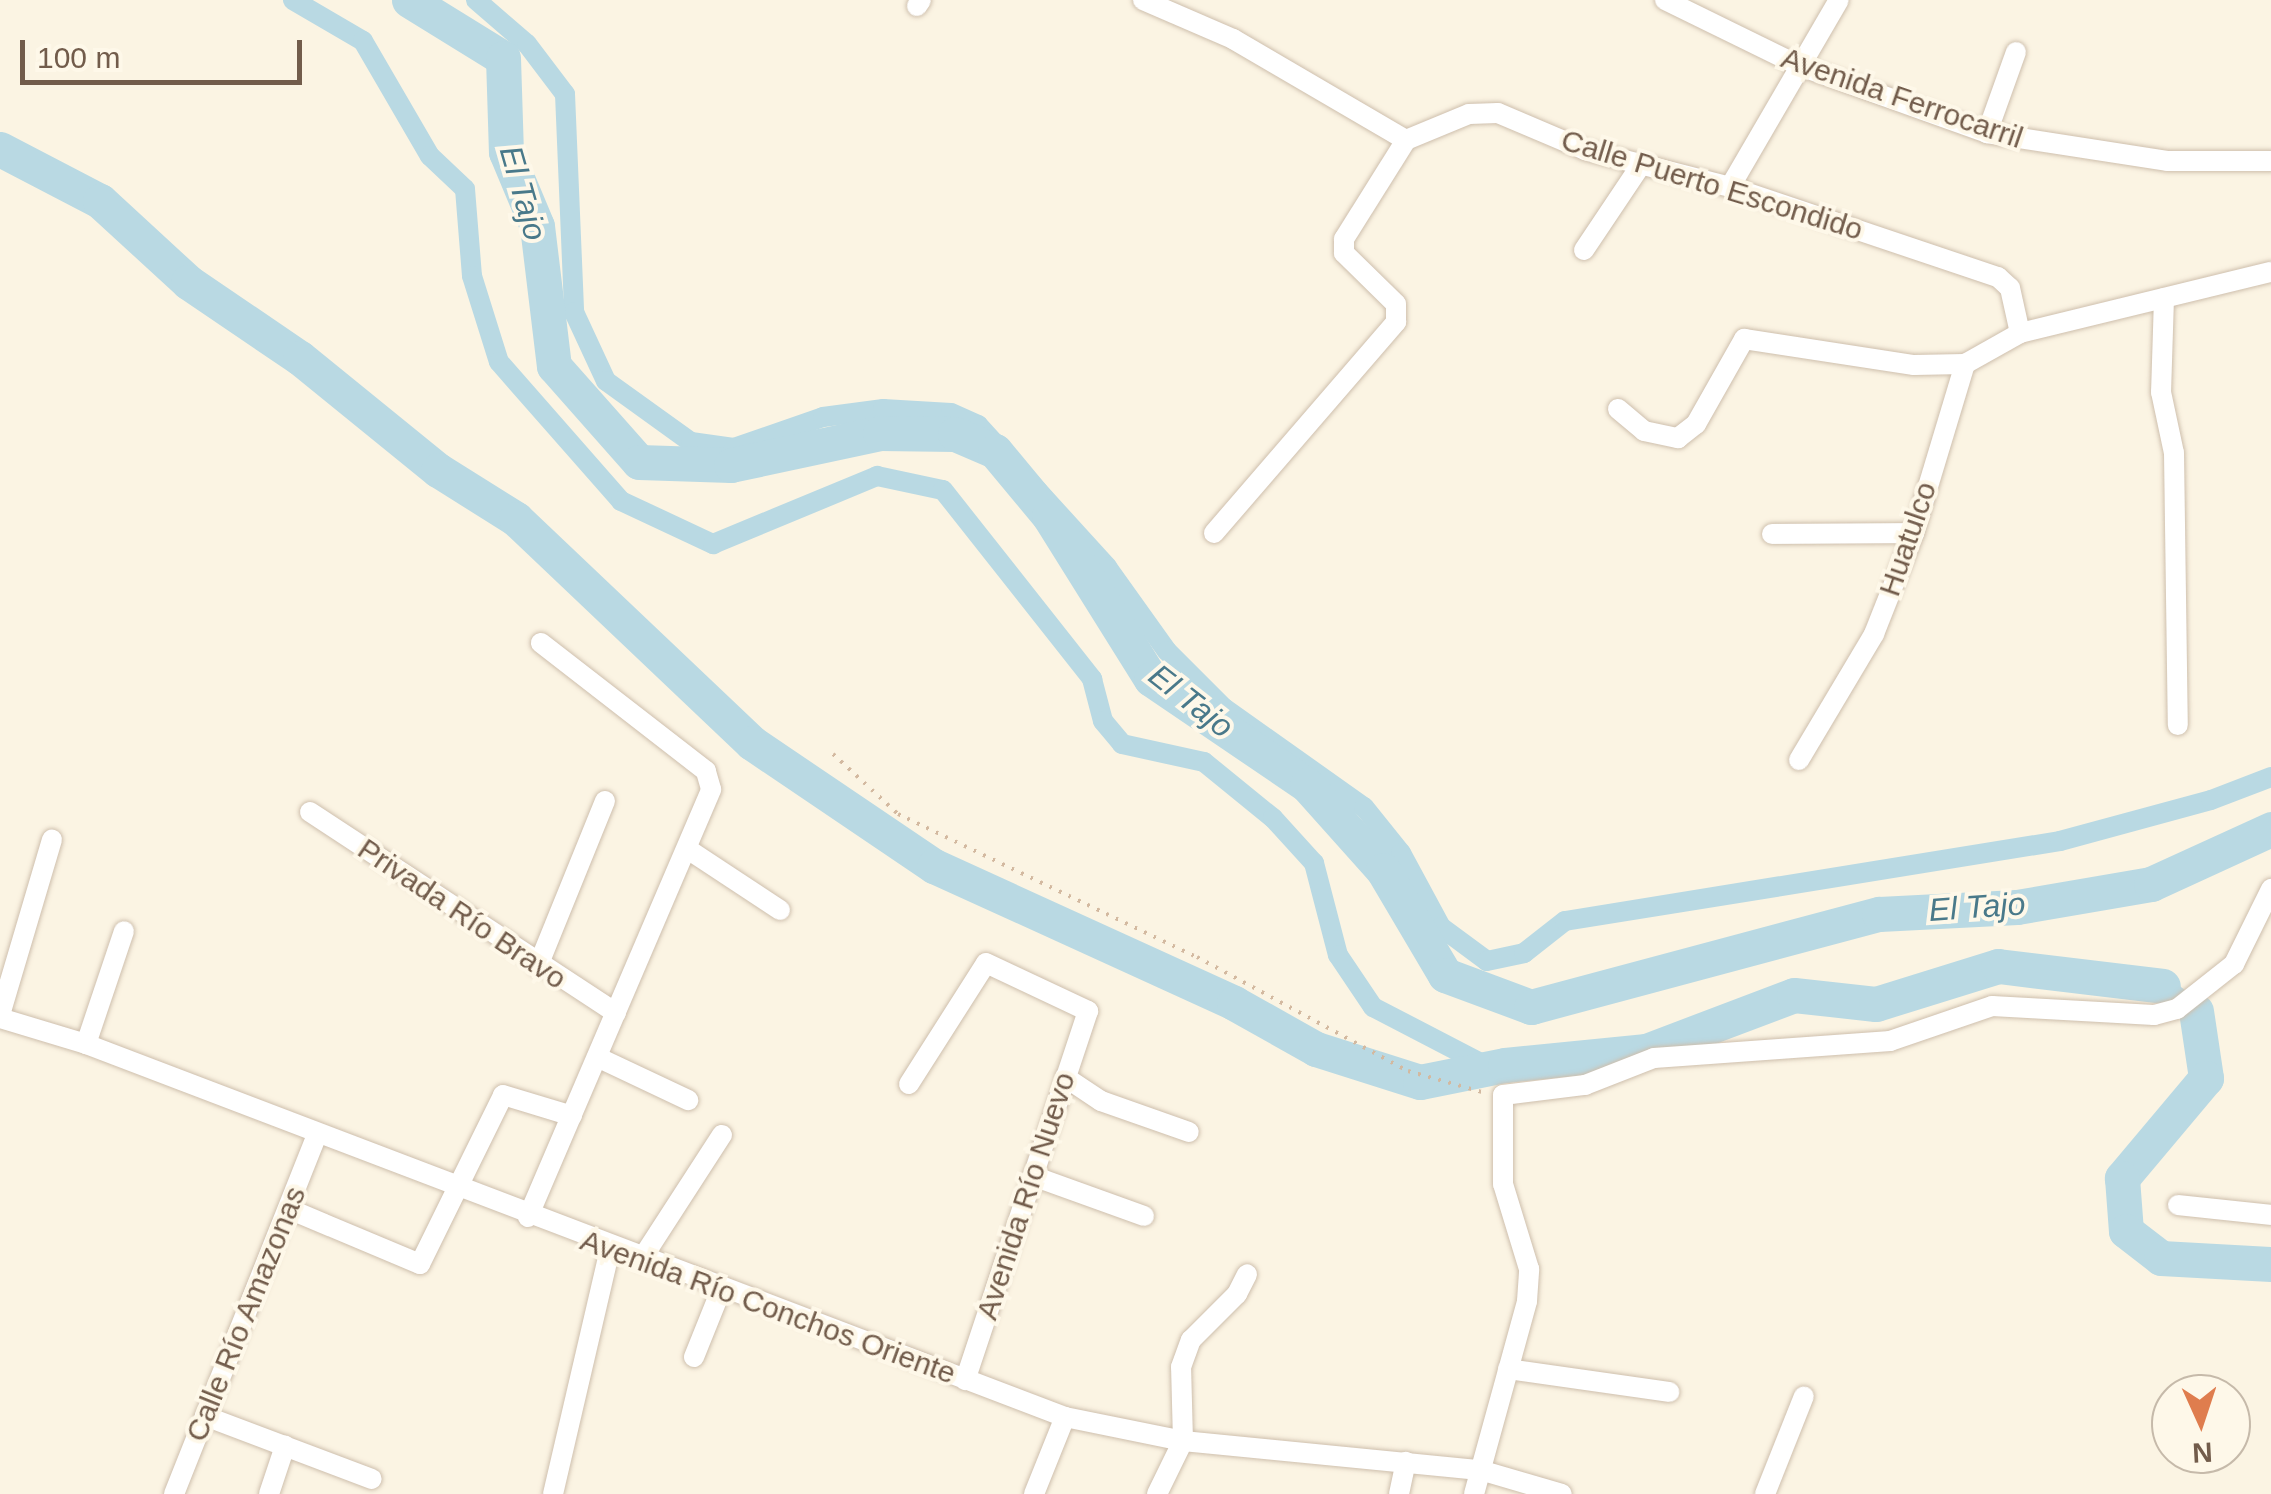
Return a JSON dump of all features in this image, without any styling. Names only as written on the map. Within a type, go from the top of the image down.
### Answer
[{"type":"street","points":[[1142,0],[1233,39],[1406,140],[1344,239],[1344,252],[1396,304],[1396,322],[1214,533]]},
{"type":"street","name":"Avenida Ferrocarril","points":[[1665,0],[1800,66],[1987,133],[2166,161],[2271,161]]},
{"type":"street","points":[[1730,186],[1839,0]]},
{"type":"street","points":[[1987,133],[2016,52]]},
{"type":"street","name":"Calle Puerto Escondido","points":[[1406,140],[1470,114],[1498,113],[1585,150],[1730,186],[1998,277],[2010,288],[2020,333]]},
{"type":"street","points":[[1584,250],[1641,164]]},
{"type":"street","points":[[1618,409],[1644,431],[1678,438],[1696,424],[1744,339],[1914,364],[1965,364],[2020,333],[2271,272]]},
{"type":"street","points":[[2164,298],[2161,392],[2174,453],[2178,724]]},
{"type":"street","name":"Huatulco","points":[[1799,760],[1874,634],[1914,534],[1965,364]]},
{"type":"street","points":[[1772,534],[1914,534]]},
{"type":"street","points":[[528,1217],[708,807],[706,771],[541,643]]},
{"type":"street","points":[[538,966],[605,801]]},
{"type":"street","name":"Privada Río Bravo","points":[[310,812],[538,966],[616,1013]]},
{"type":"street","points":[[0,1016],[52,840]]},
{"type":"street","points":[[689,850],[780,910]]},
{"type":"street","points":[[1474,1494],[1527,1301],[1528,1269],[1503,1184],[1503,1095],[1585,1084],[1654,1058],[1890,1041],[1992,1006],[2154,1015],[2177,1009],[2234,964],[2271,890]]},
{"type":"street","points":[[86,1044],[124,931]]},
{"type":"street","name":"Avenida Río Nuevo","points":[[909,1084],[986,963],[1088,1011],[965,1380]]},
{"type":"street","name":"Avenida Río Conchos Oriente","points":[[0,1016],[86,1044],[610,1249],[1065,1417],[1183,1440],[1480,1470],[1562,1494]]},
{"type":"street","points":[[597,1057],[688,1100]]},
{"type":"street","points":[[1066,1077],[1102,1101],[1188,1132]]},
{"type":"street","points":[[289,1209],[420,1264],[503,1094],[572,1116]]},
{"type":"street","name":"Calle Río Amazonas","points":[[174,1494],[317,1134]]},
{"type":"street","points":[[641,1260],[722,1135]]},
{"type":"street","points":[[1032,1176],[1144,1216]]},
{"type":"street","points":[[2178,1205],[2271,1215]]},
{"type":"street","points":[[552,1494],[610,1249]]},
{"type":"street","points":[[1158,1494],[1183,1440],[1181,1367],[1191,1340],[1238,1294],[1247,1274]]},
{"type":"street","points":[[694,1357],[721,1290]]},
{"type":"street","points":[[1508,1369],[1669,1392]]},
{"type":"street","points":[[1764,1494],[1804,1396]]},
{"type":"street","points":[[204,1416],[372,1479]]},
{"type":"street","points":[[1034,1494],[1065,1417]]},
{"type":"street","points":[[268,1494],[285,1446]]},
{"type":"street","points":[[1400,1494],[1406,1462]]},
{"type":"path","points":[[833,754],[898,814],[1052,893],[1197,957],[1408,1070],[1464,1090],[1503,1095]]},
{"type":"waterway","points":[[293,0],[363,41],[430,156],[465,189],[472,276],[499,362],[621,501],[713,544],[877,476],[943,490],[1092,679],[1103,721],[1122,744],[1204,762],[1273,818],[1314,863],[1338,955],[1373,1007],[1490,1068]]},
{"type":"waterway","name":"El Tajo","points":[[409,0],[503,58],[506,152],[537,226],[554,366],[639,462],[731,465],[880,433],[955,434],[995,451],[1049,516],[1151,679],[1307,785],[1383,870],[1445,975],[1531,1007],[1879,914],[2017,907],[2151,884],[2271,829]]},
{"type":"waterway","points":[[476,0],[527,44],[565,94],[574,312],[606,381],[691,442],[734,448],[823,417],[883,409],[951,413],[978,425],[1107,567],[1167,651],[1224,708],[1364,807],[1401,853],[1441,927],[1487,961],[1524,953],[1565,921],[2060,841],[2211,800],[2271,777]]},
{"type":"waterway","points":[[0,149],[100,201],[188,282],[300,358],[438,470],[516,519],[752,743],[934,866],[1234,1003],[1316,1049],[1420,1082],[1505,1065],[1646,1051],[1794,995],[1876,1004],[1998,966],[2163,986]]},
{"type":"waterway","points":[[2163,986],[2196,1011]]},
{"type":"waterway","points":[[2196,1011],[2206,1078],[2122,1178],[2126,1231],[2161,1258],[2271,1264]]}]
